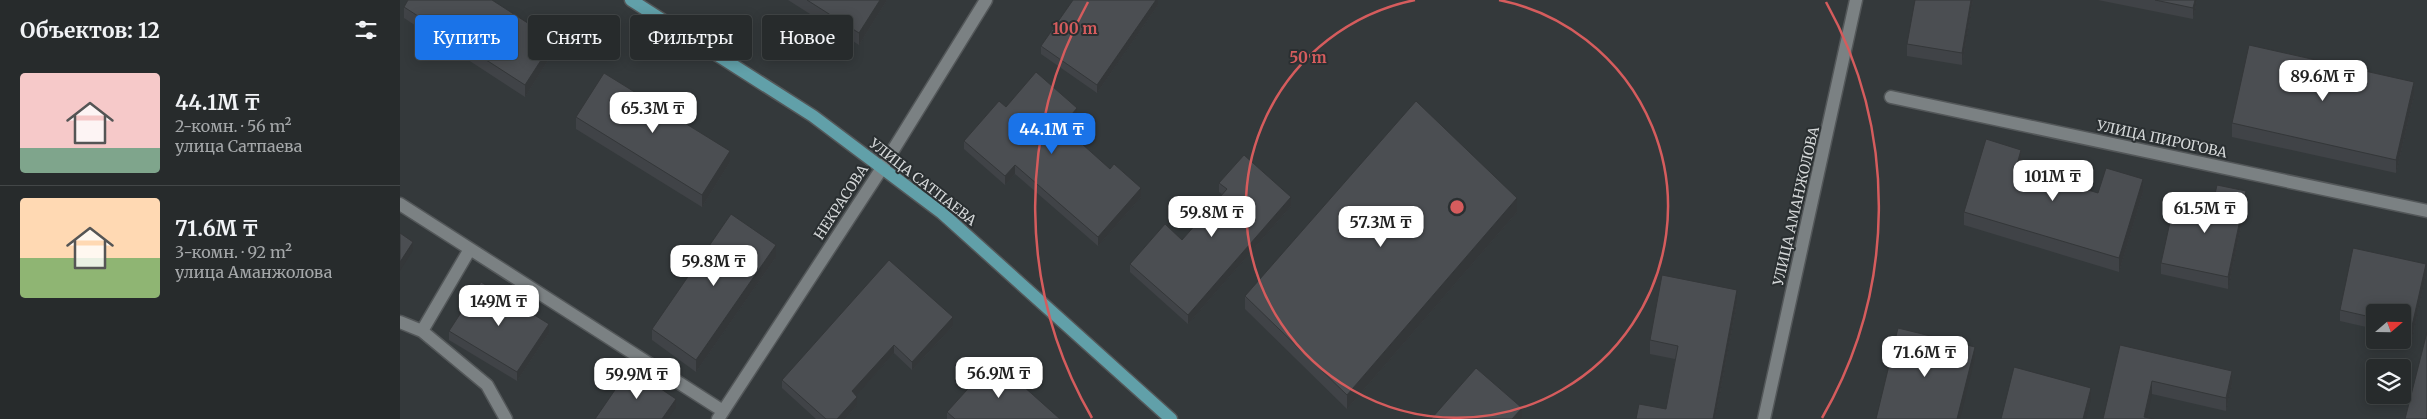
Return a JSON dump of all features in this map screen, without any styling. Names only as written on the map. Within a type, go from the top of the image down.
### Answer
[{"type":"main road","name":"УЛИЦА САТПАЕВА","points":[[631,0],[814,116],[942,213],[1171,419]]},
{"type":"street","name":"НЕКРАСОВА","points":[[720,415],[882,168],[986,0]]},
{"type":"street","name":"УЛИЦА АМАНЖОЛОВА","points":[[1764,419],[1856,0]]},
{"type":"street","name":"УЛИЦА ПИРОГОВА","points":[[1890,97],[2427,211]]},
{"type":"street","points":[[400,204],[720,415]]},
{"type":"street","points":[[422,331],[470,249]]},
{"type":"street","points":[[400,322],[422,331],[487,385],[506,419]]},
{"type":"building","points":[[408,0],[492,0],[515,15],[416,15],[404,7]]},
{"type":"building","points":[[807,0],[880,0],[859,33],[853,29],[853,15],[831,15]]},
{"type":"building","points":[[1073,0],[1156,0],[1097,85],[1041,46]]},
{"type":"building","points":[[1915,0],[1971,0],[1962,53],[1907,44]]},
{"type":"building","points":[[2155,0],[2195,0],[2193,8]]},
{"type":"building","points":[[518,17],[528,23],[528,60],[541,60],[525,85],[486,60],[518,60]]},
{"type":"building","points":[[2249,45],[2414,82],[2396,160],[2232,123]]},
{"type":"building","points":[[1036,72],[1077,108],[1062,126],[1110,169],[1114,164],[1141,188],[1098,237],[1015,165],[1005,176],[964,141],[999,101],[1006,107]]},
{"type":"building","points":[[604,73],[730,151],[702,195],[576,117]]},
{"type":"building","points":[[1416,101],[1517,198],[1347,395],[1245,296]]},
{"type":"building","points":[[1986,139],[2021,150],[2016,168],[2098,193],[2106,168],[2143,179],[2119,258],[1964,212]]},
{"type":"building","points":[[1244,155],[1291,197],[1188,315],[1130,264],[1165,224],[1182,240],[1227,189],[1219,183]]},
{"type":"building","points":[[2217,185],[2246,191],[2228,277],[2161,263],[2174,204],[2211,212]]},
{"type":"building","points":[[731,214],[776,245],[696,360],[652,329]]},
{"type":"building","points":[[400,233],[413,242],[400,262]]},
{"type":"building","points":[[2353,248],[2426,264],[2412,326],[2411,304],[2366,304],[2366,316],[2340,310]]},
{"type":"building","points":[[889,260],[953,317],[912,362],[894,345],[852,391],[857,397],[837,419],[826,419],[782,380]]},
{"type":"building","points":[[1662,275],[1737,290],[1713,419],[1636,419],[1639,404],[1666,409],[1678,346],[1650,340]]},
{"type":"building","points":[[481,282],[549,324],[517,372],[449,331]]},
{"type":"building","points":[[1898,328],[1975,347],[1957,419],[1876,419]]},
{"type":"building","points":[[2427,332],[2427,419],[2405,419],[2409,404],[2411,404],[2411,395]]},
{"type":"building","points":[[2120,345],[2232,371],[2226,398],[2152,381],[2144,417],[2154,419],[2103,419]]},
{"type":"building","points":[[994,360],[1060,419],[955,419],[947,412]]},
{"type":"building","points":[[2014,367],[2091,388],[2083,419],[2001,419]]},
{"type":"building","points":[[630,368],[676,399],[662,419],[595,419]]},
{"type":"building","points":[[1476,368],[1522,408],[1512,419],[1431,419]]}]
